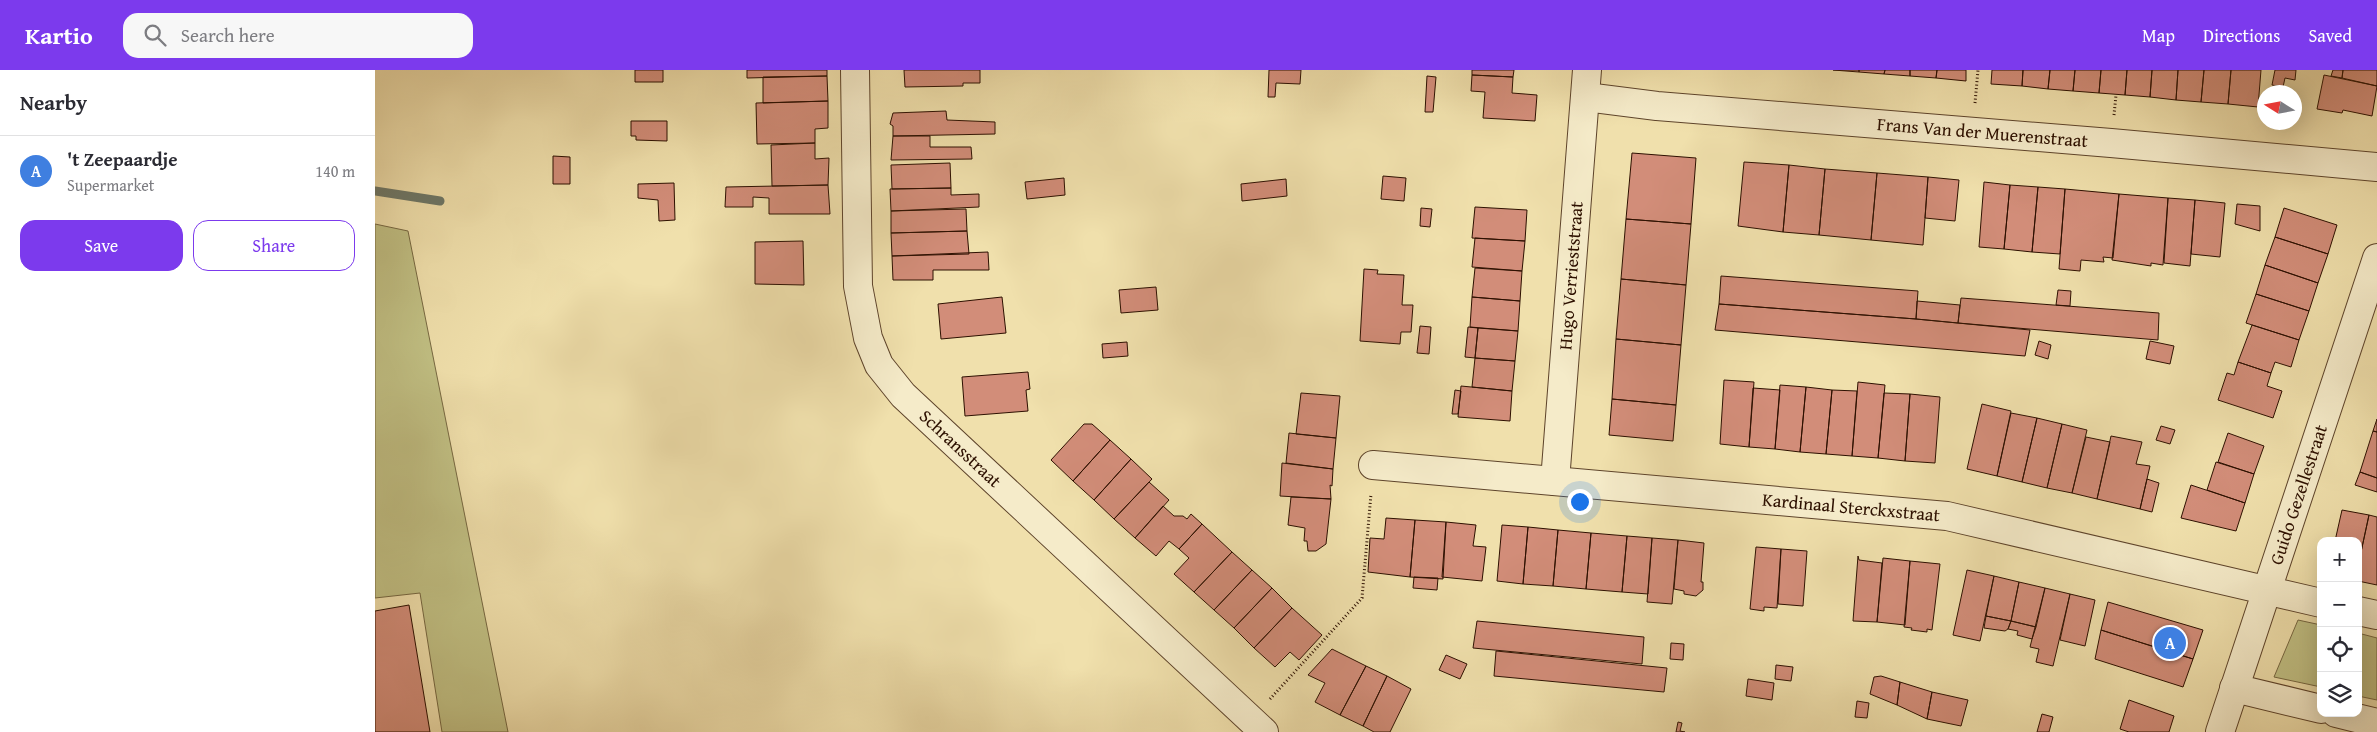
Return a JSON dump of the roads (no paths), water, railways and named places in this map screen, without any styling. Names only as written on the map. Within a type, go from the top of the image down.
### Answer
[{"type":"street","name":"Schransstraat","points":[[855,70],[858,286],[868,338],[879,365],[903,395],[1257,726]]},
{"type":"street","name":"Frans Van der Muerenstraat","points":[[1587,83],[1657,106],[2377,167]]},
{"type":"street","name":"Hugo Verrieststraat","points":[[1555,481],[1587,83]]},
{"type":"street","name":"Guido Gezellestraat","points":[[2220,732],[2377,258]]},
{"type":"street","name":"Kardinaal Sterckxstraat","points":[[1373,465],[1947,516],[2317,602]]},
{"type":"street","points":[[2362,612],[2377,615]]},
{"type":"street","points":[[2234,688],[2317,708]]},
{"type":"street","points":[[2352,717],[2377,723]]},
{"type":"waterway","points":[[375,191],[440,201]]},
{"type":"place","name":"'t Zeepaardje","points":[[2170,643]]}]
